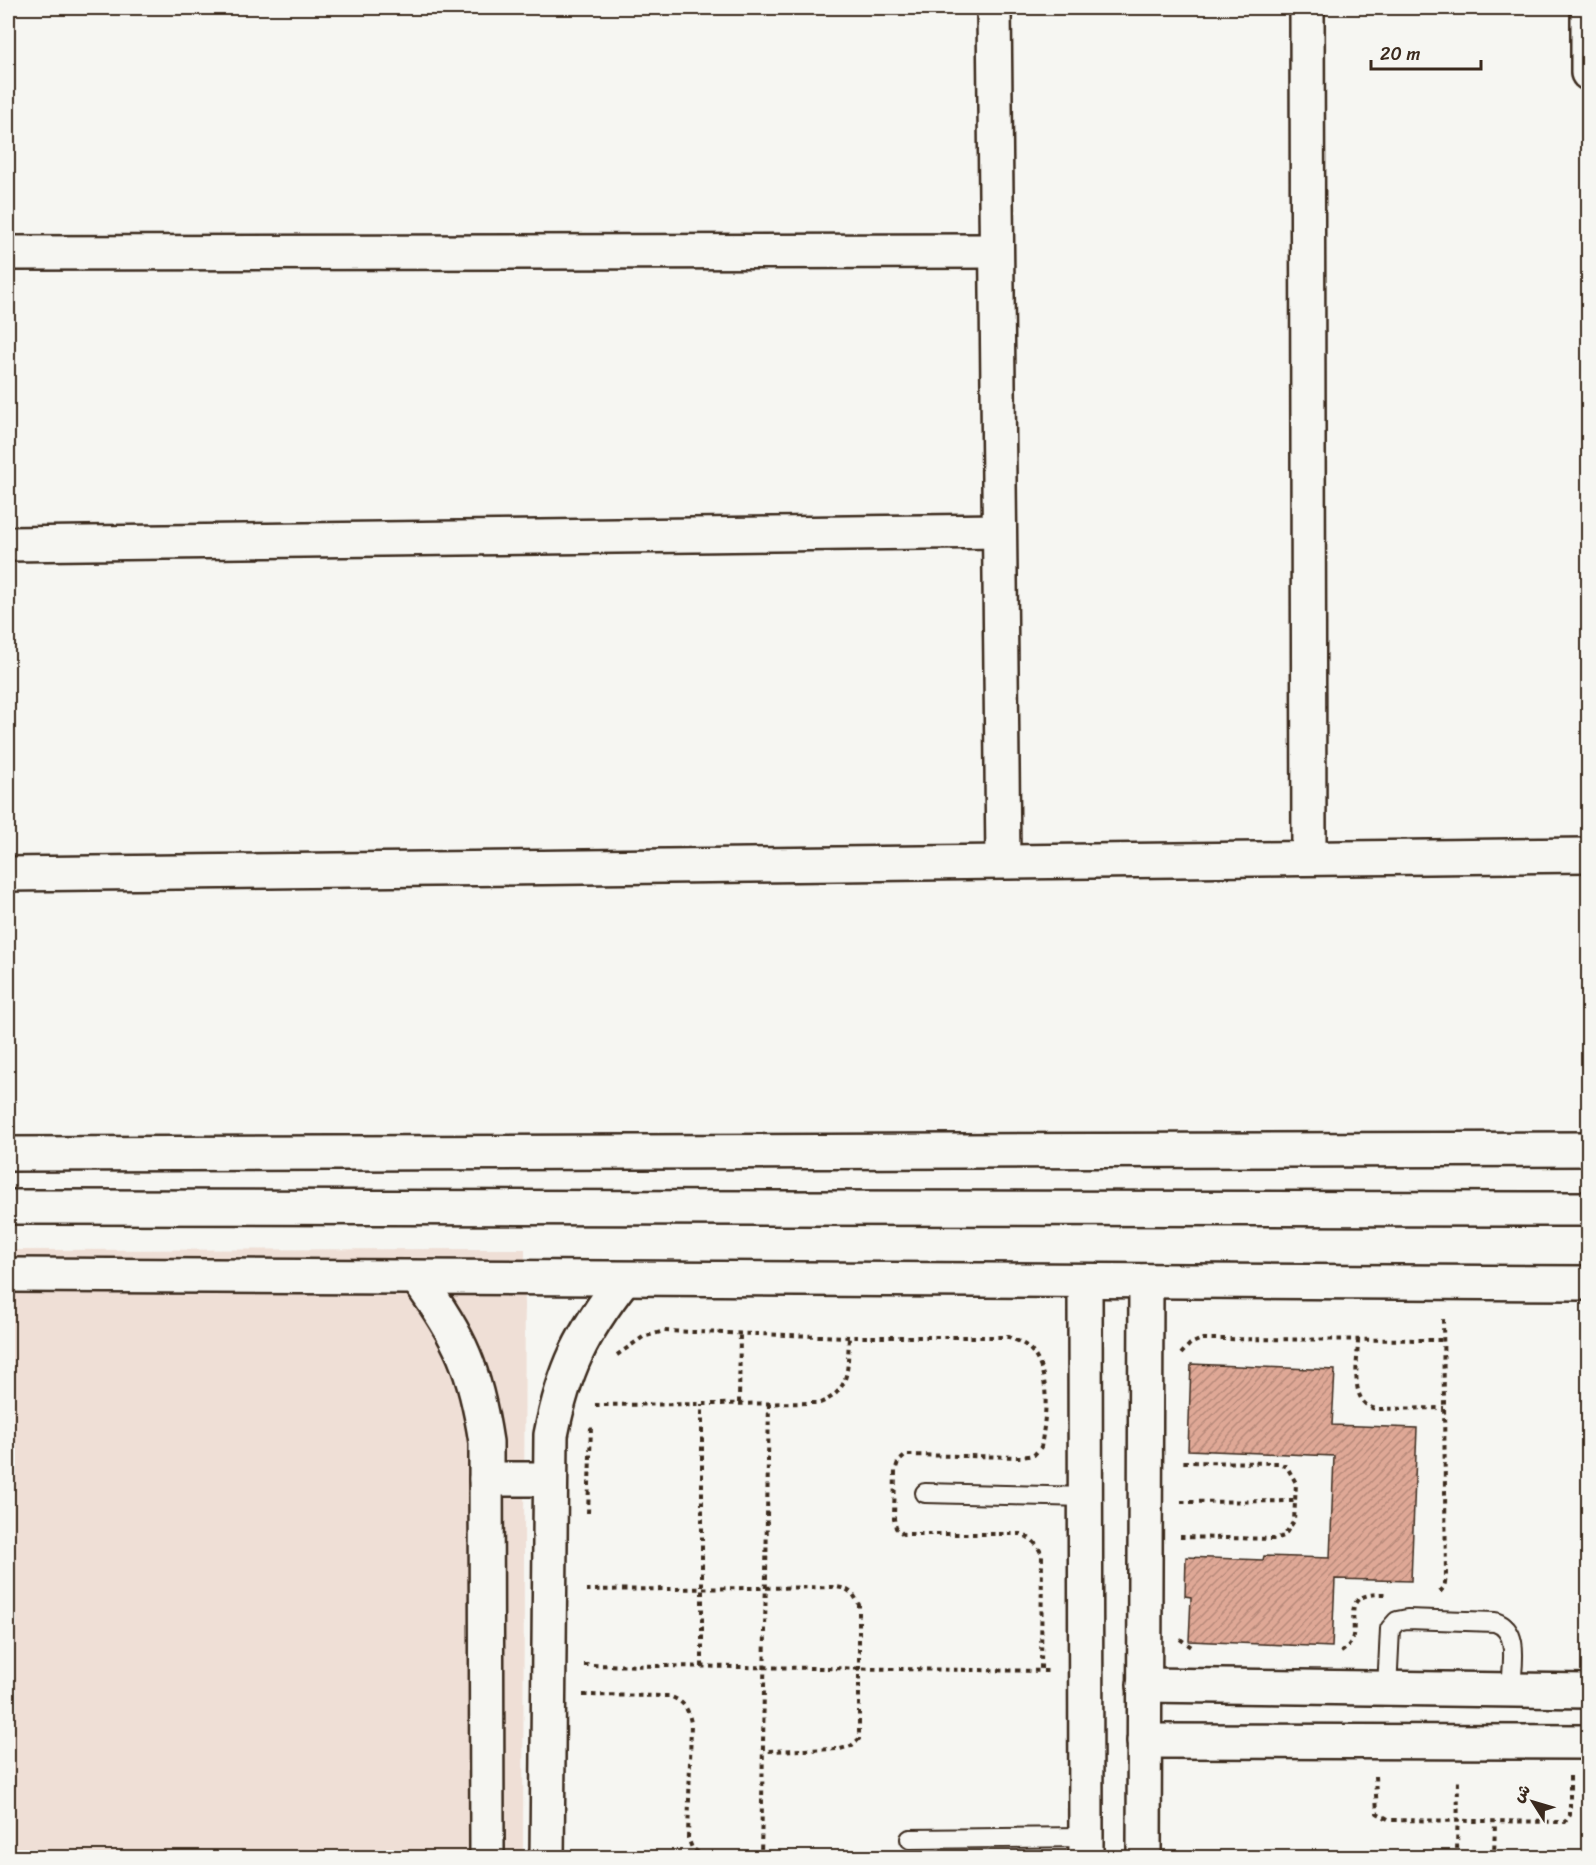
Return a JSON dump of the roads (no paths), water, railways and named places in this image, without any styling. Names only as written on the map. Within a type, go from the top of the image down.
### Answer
[{"type":"street","points":[[994,8],[1003,861]]},
{"type":"street","points":[[1307,8],[1309,857]]},
{"type":"street","points":[[1588,8],[1588,73]]},
{"type":"street","points":[[8,253],[996,251]]},
{"type":"street","points":[[8,544],[999,531]]},
{"type":"street","points":[[8,874],[1588,855]]},
{"type":"street","points":[[8,1154],[1588,1149]]},
{"type":"street","points":[[8,1207],[1588,1209]]},
{"type":"street","points":[[8,1275],[418,1279],[1588,1283]]},
{"type":"street","points":[[418,1279],[445,1316],[466,1355],[479,1398],[486,1442],[487,1857]]},
{"type":"street","points":[[547,1857],[551,1435],[559,1393],[574,1353],[596,1315],[623,1280]]},
{"type":"street","points":[[1144,1857],[1146,1281]]},
{"type":"street","points":[[1085,1282],[1086,1847]]},
{"type":"street","points":[[486,1479],[550,1479]]},
{"type":"street","points":[[1144,1685],[1588,1691]]},
{"type":"street","points":[[1144,1741],[1588,1742]]},
{"type":"lane","points":[[925,1493],[1085,1497]]},
{"type":"lane","points":[[1387,1689],[1390,1629],[1397,1622],[1407,1619],[1503,1624],[1512,1637],[1511,1690]]},
{"type":"lane","points":[[910,1839],[1086,1847]]}]
